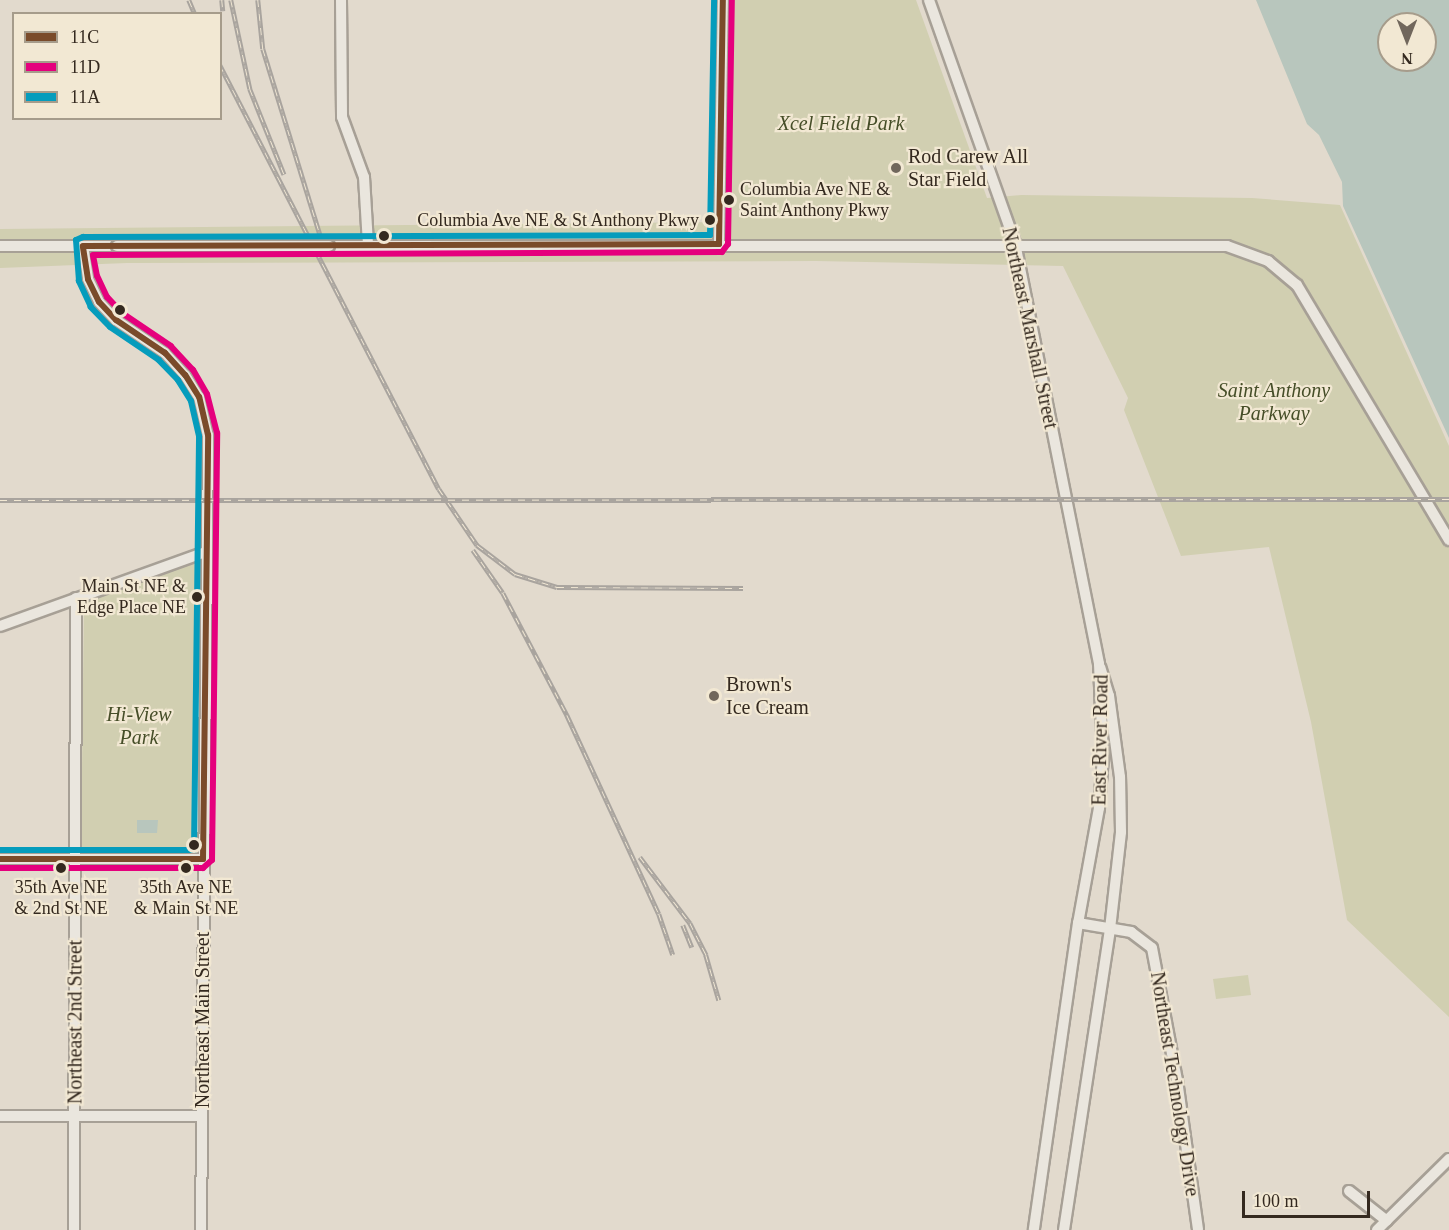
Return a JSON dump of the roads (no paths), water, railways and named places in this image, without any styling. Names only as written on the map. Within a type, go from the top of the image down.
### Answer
[{"type":"street","points":[[341,0],[342,117],[364,177],[369,207],[368,245]]},
{"type":"street","points":[[719,244],[723,0]]},
{"type":"street","name":"Northeast Marshall Street","points":[[929,0],[1016,243],[1099,664]]},
{"type":"street","points":[[0,246],[1213,244],[1268,261],[1297,285],[1449,540]]},
{"type":"street","name":"Northeast Main Street","points":[[83,246],[88,279],[99,302],[116,320],[165,353],[199,397],[208,435],[201,1230]]},
{"type":"street","points":[[0,626],[206,552]]},
{"type":"street","name":"Northeast 2nd Street","points":[[74,1230],[76,597]]},
{"type":"street","name":"East River Road","points":[[1034,1230],[1078,923],[1100,808],[1102,757],[1099,664]]},
{"type":"street","name":"East River Road","points":[[1064,1230],[1110,928],[1120,832],[1120,777],[1106,680],[1099,664]]},
{"type":"street","points":[[0,859],[203,859]]},
{"type":"street","points":[[1078,923],[1110,928]]},
{"type":"street","name":"Northeast Technology Drive","points":[[1110,928],[1131,932],[1146,941],[1155,957],[1198,1230]]},
{"type":"street","points":[[0,1116],[201,1116]]},
{"type":"street","points":[[1377,1230],[1449,1159]]},
{"type":"street","points":[[1349,1191],[1386,1221]]},
{"type":"railway","points":[[189,0],[194,12]]},
{"type":"railway","points":[[222,0],[223,11]]},
{"type":"railway","points":[[231,0],[250,89],[284,174]]},
{"type":"railway","points":[[258,0],[263,49],[326,254]]},
{"type":"railway","points":[[222,69],[439,489],[477,545],[515,574],[557,587],[743,588]]},
{"type":"railway","points":[[0,500],[1449,499]]},
{"type":"railway","points":[[473,550],[503,593],[567,715],[659,914],[673,955]]},
{"type":"railway","points":[[640,857],[690,923],[706,955],[719,1000]]},
{"type":"railway","points":[[683,925],[692,947]]},
{"type":"place","name":"Rod Carew All Star Field","points":[[896,168]]},
{"type":"place","name":"Columbia Ave NE & Saint Anthony Pkwy","points":[[729,200]]},
{"type":"place","name":"Columbia Ave NE & St Anthony Pkwy","points":[[710,220]]},
{"type":"place","name":"Main St NE & Edge Place NE","points":[[197,597]]},
{"type":"place","name":"Brown's Ice Cream","points":[[714,696]]},
{"type":"place","name":"35th Ave NE & 2nd St NE","points":[[61,868]]},
{"type":"place","name":"35th Ave NE & Main St NE","points":[[186,868]]},
{"type":"park label","name":"Xcel Field Park","points":[[841,123]]},
{"type":"park label","name":"Saint Anthony Parkway","points":[[1274,402]]},
{"type":"park label","name":"Hi-View Park","points":[[139,726]]}]
